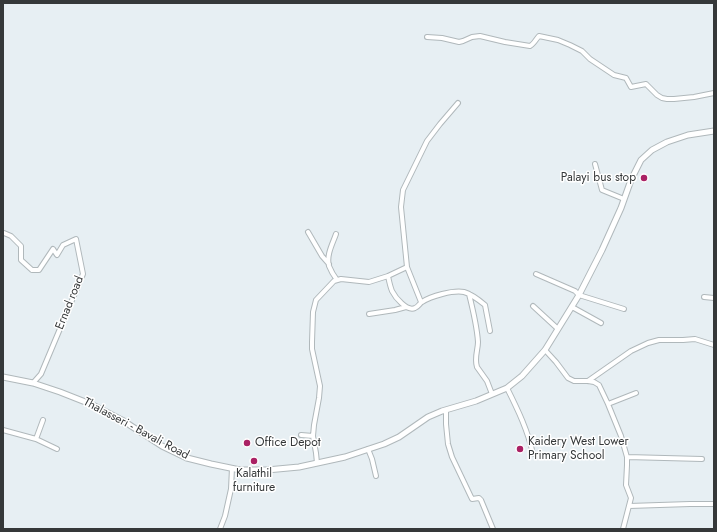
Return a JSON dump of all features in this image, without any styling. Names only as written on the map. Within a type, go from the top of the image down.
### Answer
[{"type":"main road","name":"Thalasseri - Bavali Road","points":[[3,377],[33,383],[93,405],[122,420],[162,446],[186,458],[240,470],[267,470],[299,467],[345,457],[384,444],[399,437],[428,417],[476,401],[507,388],[522,376],[544,350],[579,295],[602,250],[631,180],[641,160],[652,150],[667,142],[688,135],[714,131]]},
{"type":"street","points":[[427,37],[442,38],[459,42],[480,36],[530,46],[539,36],[558,40],[582,51],[614,75],[626,78],[631,87],[646,84],[662,98],[674,99],[714,93]]},
{"type":"street","points":[[421,302],[407,267],[401,207],[403,190],[427,141],[458,103]]},
{"type":"street","points":[[595,164],[602,190],[624,199]]},
{"type":"street","points":[[308,232],[322,256],[329,264],[337,280]]},
{"type":"street","name":"Ernad road","points":[[3,233],[11,236],[21,246],[21,260],[32,270],[40,270],[53,249],[56,255],[63,245],[76,239],[83,274],[41,374],[33,383]]},
{"type":"street","points":[[329,264],[329,253],[336,234]]},
{"type":"street","points":[[317,463],[313,436],[320,386],[312,349],[313,312],[316,300],[334,281],[341,279],[369,282],[388,276],[407,267]]},
{"type":"street","points":[[536,274],[575,291],[579,295],[624,309]]},
{"type":"street","points":[[388,276],[392,291],[403,305],[410,309],[415,308],[421,302],[437,295],[453,292],[469,294],[485,305],[490,331]]},
{"type":"street","points":[[469,294],[478,341],[476,364],[487,382],[492,394]]},
{"type":"street","points":[[704,297],[714,298]]},
{"type":"street","points":[[534,306],[558,329]]},
{"type":"street","points":[[369,314],[406,307]]},
{"type":"street","points":[[572,307],[602,324]]},
{"type":"street","points":[[588,381],[631,351],[648,343],[659,340],[695,339],[714,345]]},
{"type":"street","points":[[544,350],[556,362],[568,378],[574,381],[594,382],[599,385],[608,404],[621,436],[627,457],[626,485],[631,498],[623,529]]},
{"type":"street","points":[[507,388],[530,439],[533,454]]},
{"type":"street","points":[[608,404],[636,392]]},
{"type":"street","points":[[446,410],[448,444],[452,457],[472,499],[479,498],[481,500],[493,529]]},
{"type":"street","points":[[36,439],[42,420]]},
{"type":"street","points":[[3,430],[36,439],[57,449]]},
{"type":"street","points":[[301,435],[313,436]]},
{"type":"street","points":[[368,449],[376,476]]},
{"type":"street","points":[[627,457],[702,459]]},
{"type":"street","points":[[220,529],[225,516],[231,489],[232,468]]},
{"type":"street","points":[[629,506],[713,504]]},
{"type":"place","name":"Palayi bus stop","points":[[644,178]]},
{"type":"place","name":"Office Depot","points":[[247,443]]},
{"type":"place","name":"Kaidery West Lower Primary School","points":[[520,449]]},
{"type":"place","name":"Kalathil furniture","points":[[254,461]]}]
